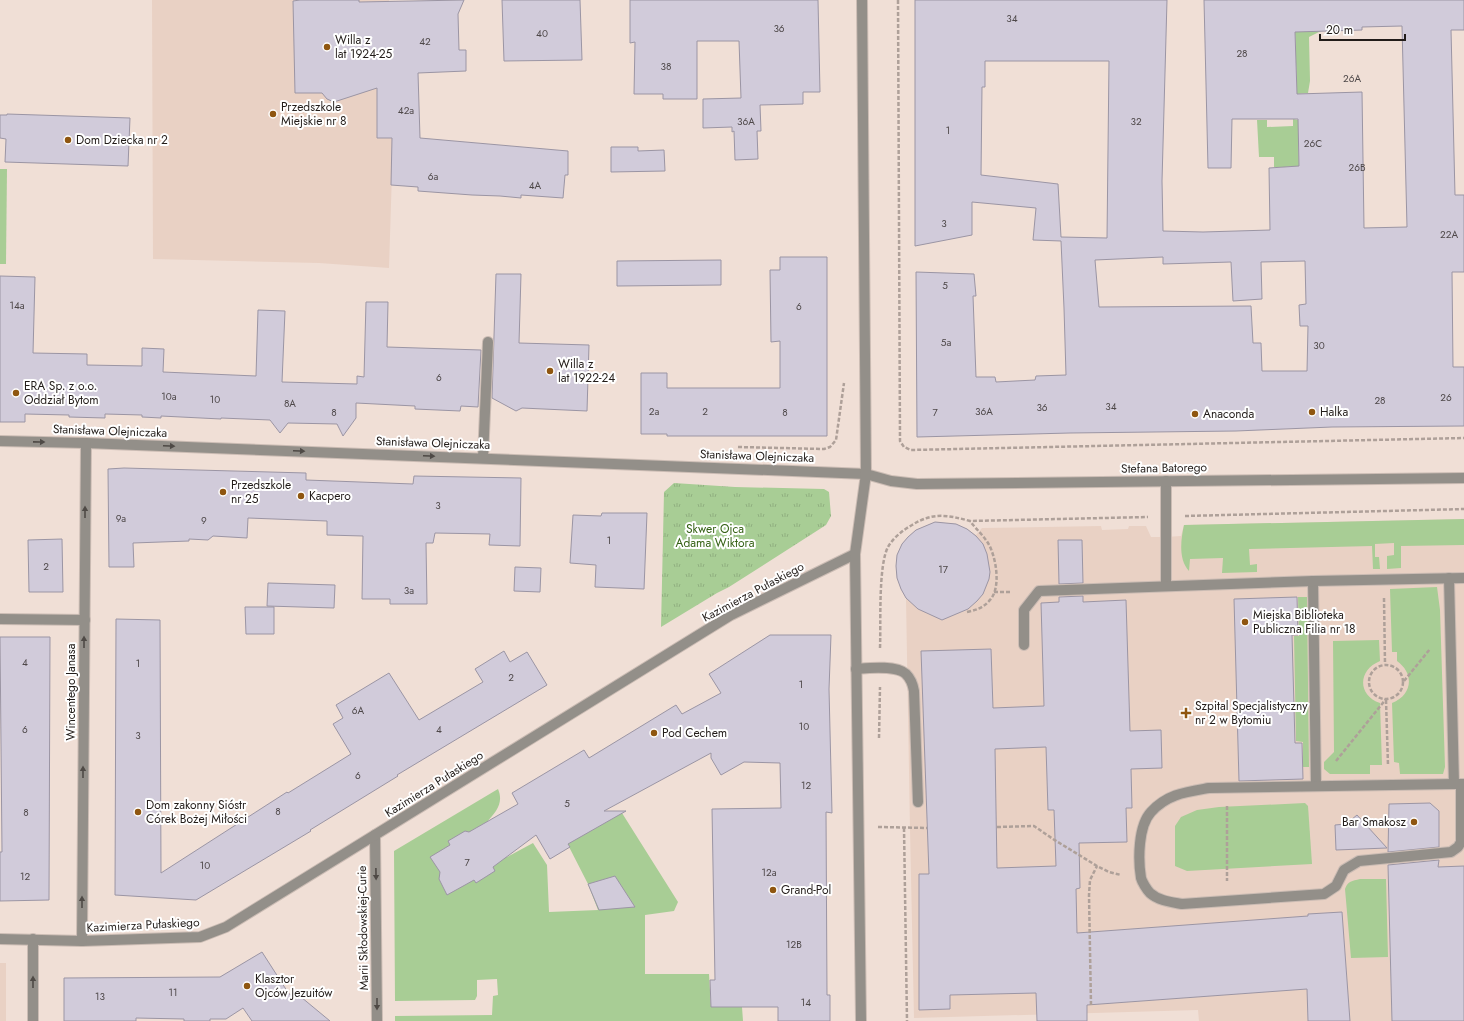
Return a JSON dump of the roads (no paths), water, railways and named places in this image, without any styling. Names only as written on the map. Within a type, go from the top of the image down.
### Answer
[{"type":"street","points":[[860,1021],[855,554],[866,474],[862,0]]},
{"type":"street","points":[[483,458],[488,342]]},
{"type":"street","name":"Stanisława Olejniczaka","points":[[0,441],[483,458],[866,474]]},
{"type":"street","name":"Wincentego Janasa","points":[[82,941],[86,443]]},
{"type":"street","name":"Stefana Batorego","points":[[866,474],[891,481],[917,484],[1464,478]]},
{"type":"street","points":[[1166,481],[1166,586]]},
{"type":"street","name":"Kazimierza Pułaskiego","points":[[0,939],[82,941],[200,937],[220,930],[731,615],[855,554]]},
{"type":"street","points":[[1449,578],[1450,625],[1459,784],[1461,842],[1458,847],[1451,852],[1359,861],[1344,870],[1336,886],[1324,894],[1182,904],[1165,901],[1150,893],[1141,879],[1140,850],[1142,829],[1149,814],[1160,803],[1181,792],[1209,788],[1459,784]]},
{"type":"street","points":[[1024,645],[1024,610],[1039,591],[1313,581],[1464,578]]},
{"type":"street","points":[[1313,581],[1316,786]]},
{"type":"street","points":[[0,619],[84,620]]},
{"type":"street","points":[[856,669],[891,668],[907,674],[912,682],[914,691],[918,802]]},
{"type":"street","name":"Marii Skłodowskiej-Curie","points":[[375,835],[377,1021]]},
{"type":"street","points":[[33,939],[33,1021]]},
{"type":"place","name":"Willa z lat 1924-25","points":[[327,47]]},
{"type":"place","name":"Przedszkole Miejskie nr 8","points":[[273,114]]},
{"type":"place","name":"Dom Dziecka nr 2","points":[[68,140]]},
{"type":"place","name":"Willa z lat 1922-24","points":[[550,371]]},
{"type":"place","name":"ERA Sp. z o.o. Oddział Bytom","points":[[16,393]]},
{"type":"place","name":"Halka","points":[[1312,412]]},
{"type":"place","name":"Anaconda","points":[[1195,414]]},
{"type":"place","name":"Przedszkole nr 25","points":[[223,492]]},
{"type":"place","name":"Kacpero","points":[[301,496]]},
{"type":"place","name":"Miejska Biblioteka Publiczna Filia nr 18","points":[[1245,622]]},
{"type":"place","name":"Szpital Specjalistyczny nr 2 w Bytomiu","points":[[1186,713]]},
{"type":"place","name":"Pod Cechem","points":[[654,733]]},
{"type":"place","name":"Dom zakonny Sióstr Córek Bożej Miłości","points":[[138,812]]},
{"type":"place","name":"Bar Smakosz","points":[[1414,822]]},
{"type":"place","name":"Grand-Pol","points":[[773,890]]},
{"type":"place","name":"Klasztor Ojców Jezuitów","points":[[247,986]]},
{"type":"park label","name":"Skwer Ojca Adama Wiktora","points":[[715,536]]}]
